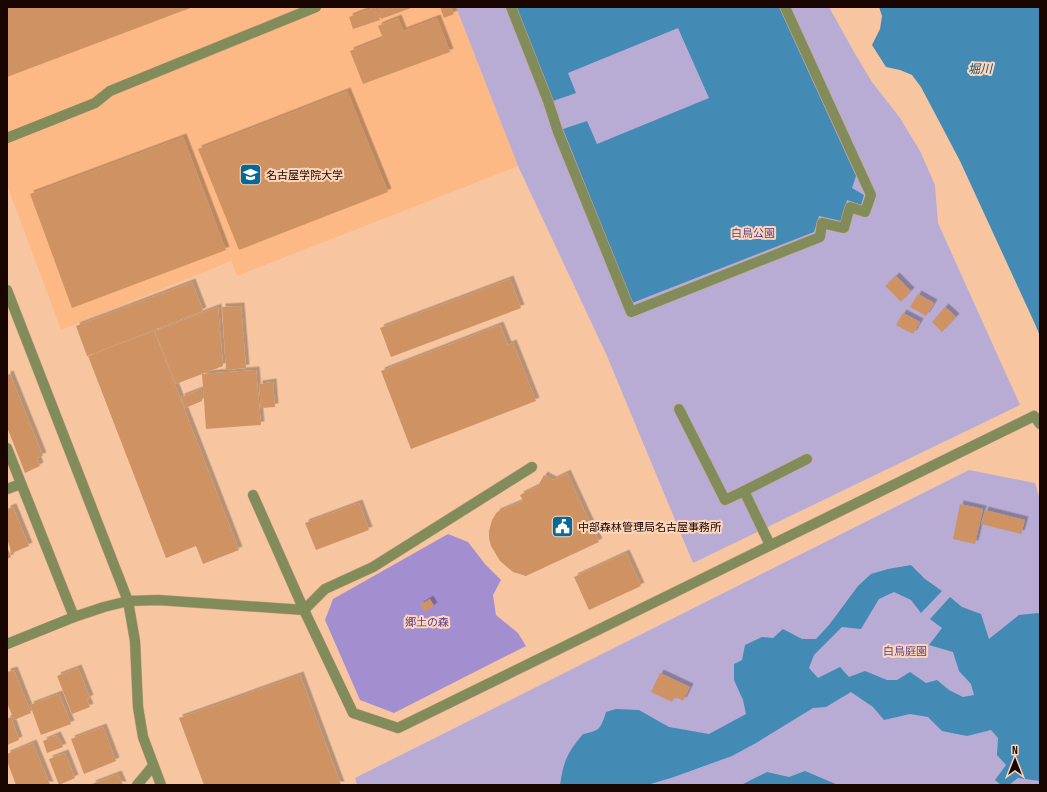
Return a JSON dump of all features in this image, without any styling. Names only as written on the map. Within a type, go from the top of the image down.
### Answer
[{"type":"street","points":[[7,138],[95,103],[110,91],[316,7]]},
{"type":"street","points":[[511,7],[548,101],[558,132],[631,312],[820,237],[822,223],[844,228],[850,207],[865,212],[871,195],[785,7]]},
{"type":"street","points":[[7,290],[128,601],[135,640],[138,707],[143,737],[161,785]]},
{"type":"street","points":[[678,409],[725,500],[807,459]]},
{"type":"street","points":[[254,495],[304,610],[353,713],[398,728],[770,545],[1037,420]]},
{"type":"street","points":[[7,448],[74,617]]},
{"type":"street","points":[[7,644],[74,617],[128,601],[158,600],[304,610],[325,589],[373,567],[532,467]]},
{"type":"street","points":[[7,489],[21,484]]},
{"type":"street","points":[[744,491],[770,545]]},
{"type":"street","points":[[137,785],[153,766]]},
{"type":"shaded area","name":"名古屋学院大学","points":[[7,7],[456,7],[518,166],[237,276],[231,261],[61,330],[7,185]]},
{"type":"green space","name":"白鳥公園","points":[[456,7],[829,7],[872,82],[900,118],[920,151],[935,185],[938,223],[1020,405],[693,563],[607,356],[518,166]]},
{"type":"green space","name":"白鳥庭園","points":[[969,470],[1035,483],[1040,500],[1040,785],[357,785],[355,778]]},
{"type":"green space","name":"郷土の森","points":[[448,534],[468,542],[485,564],[501,580],[493,595],[496,615],[518,633],[526,646],[394,713],[360,700],[325,620],[333,599]]},
{"type":"water","points":[[516,7],[779,7],[856,176],[852,188],[864,195],[861,205],[847,200],[841,221],[819,216],[814,232],[632,303],[563,129],[587,121],[597,144],[709,98],[678,28],[568,73],[576,93],[553,101]]},
{"type":"water","name":"堀川","points":[[879,7],[1040,7],[1040,336],[960,161],[921,87],[912,75],[900,70],[886,67],[872,45],[880,29],[882,16]]},
{"type":"water","points":[[911,565],[925,579],[942,591],[921,613],[911,600],[894,592],[879,599],[861,629],[842,627],[814,655],[809,668],[818,678],[840,667],[849,677],[865,671],[887,680],[897,680],[910,672],[926,683],[937,680],[949,690],[963,697],[974,695],[971,684],[959,671],[953,652],[929,645],[942,628],[930,619],[950,597],[962,607],[981,614],[989,639],[1019,615],[1038,613],[1040,615],[1040,781],[1018,778],[1009,785],[1001,785],[995,780],[1006,765],[997,755],[998,738],[991,730],[967,736],[942,731],[928,717],[910,714],[884,720],[873,707],[851,692],[826,707],[813,708],[732,756],[671,778],[647,785],[560,785],[567,757],[573,746],[583,734],[593,732],[599,728],[603,722],[606,712],[616,709],[639,710],[669,727],[709,734],[746,714],[743,700],[734,680],[734,664],[742,660],[745,645],[762,637],[773,638],[783,629],[802,639],[816,639],[829,625],[858,586],[871,574]]},
{"type":"water","points":[[805,771],[838,785],[741,785],[767,772],[789,777]]},
{"type":"building","points":[[7,7],[193,7],[7,77]]},
{"type":"building","points":[[375,7],[380,20],[353,29],[349,17]]},
{"type":"building","points":[[377,7],[414,7],[381,19]]},
{"type":"building","points":[[440,7],[451,7],[454,14],[444,18]]},
{"type":"building","points":[[398,18],[403,31],[437,18],[450,52],[363,84],[350,51],[383,38],[378,26]]},
{"type":"building","points":[[347,91],[388,192],[239,250],[198,149]]},
{"type":"building","points":[[183,137],[226,250],[72,308],[30,194]]},
{"type":"building","points":[[896,276],[911,291],[901,302],[885,286]]},
{"type":"building","points":[[510,279],[521,308],[391,357],[380,328]]},
{"type":"building","points":[[192,282],[203,311],[87,356],[76,326]]},
{"type":"building","points":[[918,294],[934,303],[926,316],[910,307]]},
{"type":"building","points":[[241,306],[246,368],[226,370],[222,307]]},
{"type":"building","points":[[218,307],[223,366],[176,384],[155,331]]},
{"type":"building","points":[[945,307],[956,317],[942,332],[932,322]]},
{"type":"building","points":[[903,313],[920,322],[913,334],[896,325]]},
{"type":"building","points":[[500,325],[508,345],[513,343],[536,401],[411,449],[381,371]]},
{"type":"building","points":[[154,331],[239,550],[203,564],[196,546],[166,558],[88,356]]},
{"type":"building","points":[[256,370],[261,425],[206,429],[202,374]]},
{"type":"building","points":[[10,374],[43,456],[37,458],[40,466],[25,473],[7,427],[7,375]]},
{"type":"building","points":[[273,382],[275,407],[261,408],[259,384]]},
{"type":"building","points":[[202,389],[202,401],[185,408],[181,397]]},
{"type":"building","points":[[567,473],[599,542],[526,576],[513,572],[500,561],[491,546],[489,531],[492,520],[497,512],[523,501],[520,495],[538,486],[544,475],[553,480]]},
{"type":"building","points":[[359,503],[369,530],[316,550],[305,523]]},
{"type":"building","points":[[960,504],[983,509],[975,544],[953,539]]},
{"type":"building","points":[[13,507],[29,546],[12,553],[7,539],[7,509]]},
{"type":"building","points":[[985,510],[1025,520],[1021,534],[981,524]]},
{"type":"building","points":[[7,547],[11,557],[7,559]]},
{"type":"building","points":[[626,553],[641,586],[589,610],[574,577]]},
{"type":"building","points":[[430,599],[434,606],[425,612],[420,605]]},
{"type":"building","points":[[78,668],[90,698],[87,700],[90,707],[72,714],[57,676]]},
{"type":"building","points":[[14,670],[31,713],[14,720],[7,703],[7,672]]},
{"type":"building","points":[[660,673],[690,687],[683,701],[675,697],[672,702],[651,692]]},
{"type":"building","points":[[300,675],[341,785],[204,785],[179,718]]},
{"type":"building","points":[[59,694],[71,724],[41,735],[30,705]]},
{"type":"building","points":[[11,717],[19,740],[7,745],[7,719]]},
{"type":"building","points":[[103,727],[116,761],[84,774],[71,739]]},
{"type":"building","points":[[57,735],[63,747],[47,753],[43,741]]},
{"type":"building","points":[[33,743],[50,785],[16,785],[7,761],[7,754]]},
{"type":"building","points":[[65,753],[75,778],[59,785],[49,759]]},
{"type":"building","points":[[118,774],[123,785],[92,785],[92,784]]},
{"type":"place","name":"名古屋学院大学","points":[[250,175]]},
{"type":"place","name":"中部森林管理局名古屋事務所","points":[[563,527]]}]
